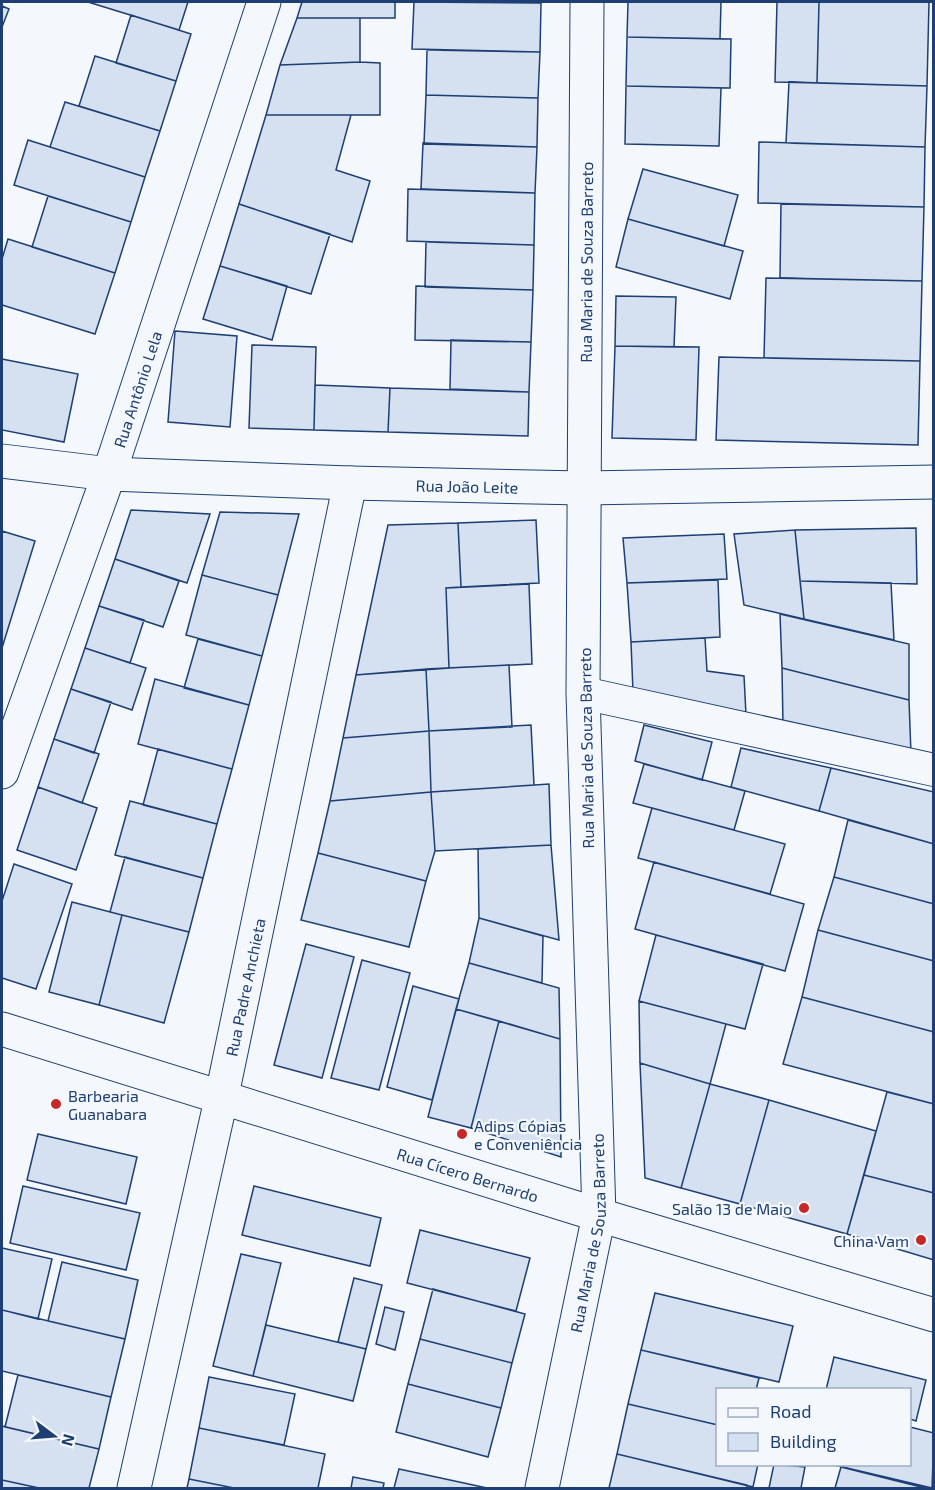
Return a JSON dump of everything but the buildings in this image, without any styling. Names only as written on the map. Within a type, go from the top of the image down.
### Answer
[{"type":"street","name":"Rua Antônio Lela","points":[[2,772],[109,474],[264,2]]},
{"type":"street","name":"Rua Maria de Souza Barreto","points":[[542,1488],[599,1215],[583,693],[587,2]]},
{"type":"street","name":"Rua João Leite","points":[[2,461],[109,474],[350,483],[583,488],[933,482]]},
{"type":"street","name":"Rua Padre Anchieta","points":[[134,1488],[222,1095],[350,483]]},
{"type":"street","points":[[583,693],[933,770]]},
{"type":"street","name":"Rua Cícero Bernardo","points":[[2,1029],[222,1095],[599,1215],[933,1315]]},
{"type":"place","name":"Barbearia Guanabara","points":[[56,1104]]},
{"type":"place","name":"Adips Cópias e Conveniência","points":[[462,1134]]},
{"type":"place","name":"Salão 13 de Maio","points":[[804,1208]]},
{"type":"place","name":"China Vam","points":[[921,1240]]}]
